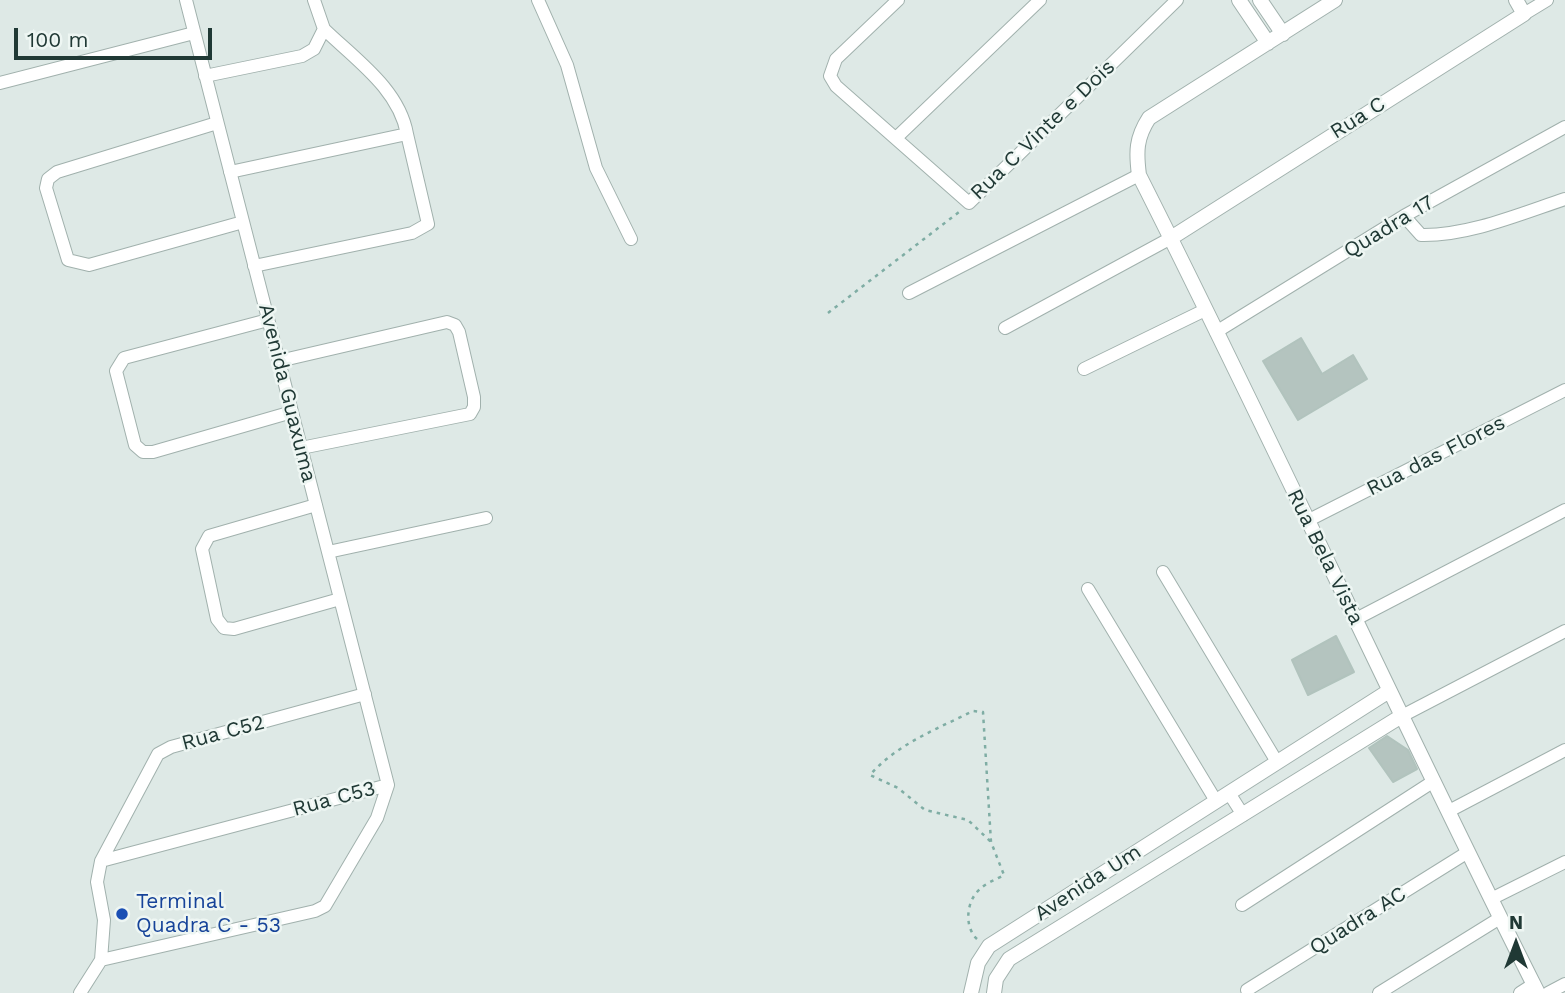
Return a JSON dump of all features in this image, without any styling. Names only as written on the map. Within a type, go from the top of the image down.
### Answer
[{"type":"street","name":"Avenida Guaxuma","points":[[186,0],[388,785]]},
{"type":"street","points":[[254,266],[412,233],[428,224],[404,117],[386,89],[324,29],[314,0]]},
{"type":"street","points":[[538,0],[568,65],[596,168],[631,239]]},
{"type":"street","name":"Rua C Vinte e Dois","points":[[898,0],[836,59],[830,76],[836,86],[969,203],[1177,0]]},
{"type":"street","points":[[897,137],[1040,0]]},
{"type":"street","points":[[1238,0],[1268,43],[1319,6],[1335,0]]},
{"type":"street","points":[[1260,0],[1283,34]]},
{"type":"street","points":[[1516,0],[1524,14]]},
{"type":"street","name":"Rua C","points":[[1171,238],[1547,0]]},
{"type":"street","points":[[205,76],[302,56],[320,41],[324,29]]},
{"type":"street","points":[[0,83],[194,33]]},
{"type":"street","name":"Rua Bela Vista","points":[[1268,43],[1149,118],[1139,132],[1136,150],[1139,175],[1356,619],[1400,717],[1536,989]]},
{"type":"street","points":[[217,123],[57,172],[48,179],[46,188],[68,260],[78,264],[89,265],[243,222]]},
{"type":"street","name":"Quadra 17","points":[[1216,332],[1404,216],[1565,127]]},
{"type":"street","points":[[230,172],[407,134]]},
{"type":"street","points":[[909,293],[1139,175]]},
{"type":"street","points":[[1404,216],[1421,235],[1434,235],[1508,218],[1565,199]]},
{"type":"street","points":[[1005,327],[1171,238]]},
{"type":"street","points":[[1084,369],[1205,310]]},
{"type":"street","points":[[268,320],[124,358],[116,370],[135,445],[144,452],[153,452],[292,412]]},
{"type":"street","points":[[279,361],[447,323],[459,332],[474,397],[474,407],[470,414],[301,448]]},
{"type":"street","name":"Rua das Flores","points":[[1307,521],[1565,390]]},
{"type":"street","points":[[316,505],[209,536],[202,549],[217,619],[224,628],[234,629],[340,599]]},
{"type":"street","points":[[1356,619],[1565,510]]},
{"type":"street","points":[[328,552],[486,518]]},
{"type":"street","points":[[1163,572],[1277,762]]},
{"type":"street","points":[[1088,589],[1216,801]]},
{"type":"street","points":[[1400,717],[1565,631]]},
{"type":"street","name":"Avenida Um","points":[[989,946],[1389,691]]},
{"type":"street","name":"Rua C52","points":[[101,861],[158,754],[171,747],[365,694]]},
{"type":"street","name":"Avenida Um","points":[[994,993],[996,979],[1009,959],[1400,717]]},
{"type":"street","points":[[1377,731],[1409,734]]},
{"type":"street","points":[[1449,811],[1565,750]]},
{"type":"street","points":[[1242,905],[1434,781]]},
{"type":"street","name":"Rua C53","points":[[101,861],[388,785]]},
{"type":"street","name":"Rua C53","points":[[101,960],[315,911],[325,906],[377,818],[388,785]]},
{"type":"street","points":[[1229,793],[1243,815]]},
{"type":"street","name":"Quadra AC","points":[[1247,990],[1468,852]]},
{"type":"street","points":[[80,993],[101,960],[104,920],[97,882],[101,861]]},
{"type":"street","points":[[1491,899],[1565,862]]},
{"type":"street","points":[[1379,993],[1500,918]]},
{"type":"street","points":[[971,993],[978,962],[989,946]]},
{"type":"street","points":[[1548,993],[1565,984]]},
{"type":"street","points":[[1520,993],[1536,989]]},
{"type":"path","points":[[828,313],[969,203]]},
{"type":"path","points":[[989,946],[971,933],[968,922],[971,902],[980,888],[1004,875],[991,842],[983,712],[973,710],[906,744],[882,761],[870,775],[898,788],[925,810],[968,820],[991,842]]},
{"type":"building","points":[[1301,338],[1322,374],[1353,355],[1367,379],[1298,420],[1263,361]]},
{"type":"building","points":[[1336,636],[1354,672],[1308,695],[1292,660]]},
{"type":"building","points":[[1387,736],[1408,750],[1417,769],[1393,782],[1369,748]]},
{"type":"place","name":"Terminal Quadra C - 53","points":[[122,914]]}]
